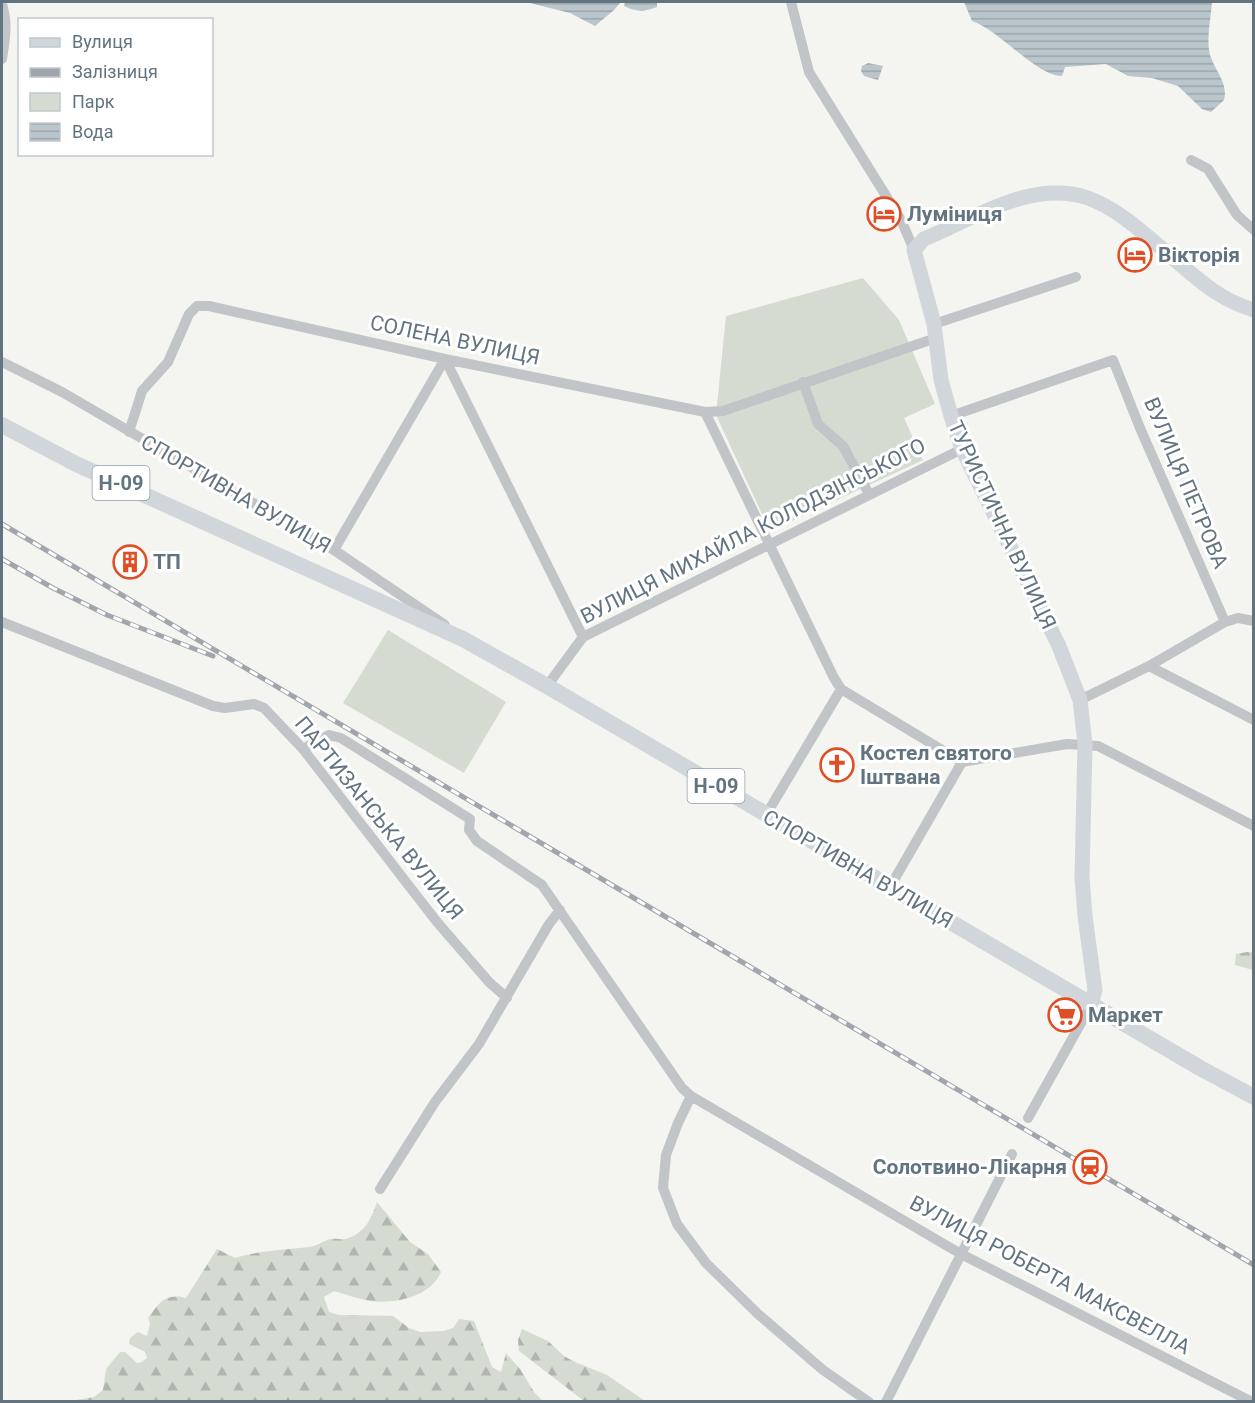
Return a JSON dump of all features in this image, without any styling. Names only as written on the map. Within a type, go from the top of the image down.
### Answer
[{"type":"main road","name":"СПОРТИВНА ВУЛИЦЯ","points":[[2,426],[76,464],[463,639],[1091,1005],[1254,1097]]},
{"type":"street","name":"ТУРИСТИЧНА ВУЛИЦЯ","points":[[791,2],[809,72],[901,220],[914,250],[935,331],[941,380],[962,449],[1059,646],[1080,700],[1085,744],[1082,878],[1095,990],[1091,1005]]},
{"type":"street","points":[[2,4],[6,19],[2,59]]},
{"type":"street","points":[[1191,160],[1208,169],[1236,214],[1254,230]]},
{"type":"street","points":[[914,250],[924,239],[1014,200],[1040,193],[1067,194],[1089,198],[1105,207],[1136,227],[1214,292],[1229,302],[1254,310]]},
{"type":"street","points":[[1076,277],[803,382],[723,411],[705,412],[834,678],[842,689],[962,762],[1067,744],[1098,746],[1254,826]]},
{"type":"street","name":"СОЛЕНА ВУЛИЦЯ","points":[[129,432],[142,391],[168,362],[189,314],[197,306],[209,306],[446,359],[705,412]]},
{"type":"street","points":[[334,550],[446,359]]},
{"type":"street","points":[[446,359],[583,637]]},
{"type":"street","name":"ВУЛИЦЯ ПЕТРОВА","points":[[951,416],[1113,360],[1140,428],[1225,622]]},
{"type":"street","name":"СПОРТИВНА ВУЛИЦЯ","points":[[2,362],[62,392],[334,550],[429,613],[463,639]]},
{"type":"street","points":[[803,382],[818,424],[843,446],[869,494]]},
{"type":"street","name":"ВУЛИЦЯ МИХАЙЛА КОЛОДЗІНСЬКОГО","points":[[547,686],[583,637],[962,449]]},
{"type":"street","points":[[1080,700],[1149,666],[1225,622],[1238,618],[1254,621]]},
{"type":"street","name":"ПАРТИЗАНСЬКА ВУЛИЦЯ","points":[[2,622],[213,706],[225,708],[254,704],[264,708],[303,749],[437,921],[489,982],[507,998]]},
{"type":"street","points":[[1149,666],[1254,720]]},
{"type":"street","points":[[766,815],[842,689]]},
{"type":"street","name":"ВУЛИЦЯ РОБЕРТА МАКСВЕЛЛА","points":[[303,749],[328,735],[340,738],[470,819],[469,830],[477,841],[542,885],[682,1088],[691,1096],[961,1254],[1252,1401]]},
{"type":"street","points":[[890,887],[962,762]]},
{"type":"street","points":[[380,1189],[435,1102],[479,1044],[549,924],[560,910]]},
{"type":"street","points":[[1029,1118],[1091,1005]]},
{"type":"street","points":[[691,1096],[666,1155],[663,1188],[676,1224],[706,1263],[758,1314],[823,1370],[869,1401]]},
{"type":"street","points":[[886,1401],[1012,1154]]},
{"type":"green space","points":[[863,278],[899,320],[935,404],[904,418],[923,460],[770,531],[716,415],[726,316]]},
{"type":"green space","points":[[388,630],[506,702],[464,773],[343,703]]},
{"type":"green space","points":[[1253,952],[1253,970],[1235,965],[1236,954]]},
{"type":"green space","points":[[377,1202],[410,1242],[428,1254],[441,1272],[429,1288],[401,1300],[371,1301],[334,1291],[324,1297],[329,1312],[339,1315],[393,1316],[409,1328],[420,1332],[453,1328],[459,1319],[474,1321],[492,1367],[501,1372],[506,1353],[543,1401],[70,1401],[94,1397],[103,1390],[106,1369],[120,1352],[125,1352],[137,1363],[147,1358],[145,1352],[129,1344],[130,1338],[138,1332],[147,1336],[150,1324],[148,1318],[164,1300],[173,1297],[186,1298],[217,1249],[235,1258],[352,1237],[370,1220]]},
{"type":"green space","points":[[522,1329],[548,1341],[573,1361],[607,1375],[645,1401],[584,1401],[519,1351],[518,1340]]},
{"type":"water","points":[[526,2],[621,2],[595,26],[570,13]]},
{"type":"water","points":[[625,2],[657,2],[657,7],[636,10],[624,6]]},
{"type":"water","points":[[964,2],[1212,2],[1209,50],[1224,87],[1224,100],[1211,112],[1202,109],[1178,86],[1152,78],[1128,76],[1106,64],[1065,67],[1062,76],[1052,74],[1041,69],[983,26],[972,21]]},
{"type":"water","points":[[868,63],[883,66],[878,80],[864,76],[861,71],[862,66]]},
{"type":"railway","points":[[2,524],[1254,1265]]},
{"type":"railway","points":[[2,559],[107,615],[213,656]]},
{"type":"place","name":"Луміниця","points":[[884,214]]},
{"type":"place","name":"Вікторія","points":[[1135,255]]},
{"type":"place","name":"ТП","points":[[130,562]]},
{"type":"place","name":"Костел святого Іштвана","points":[[837,765]]},
{"type":"place","name":"Маркет","points":[[1065,1015]]},
{"type":"place","name":"Солотвино-Лікарня","points":[[1090,1167]]}]
